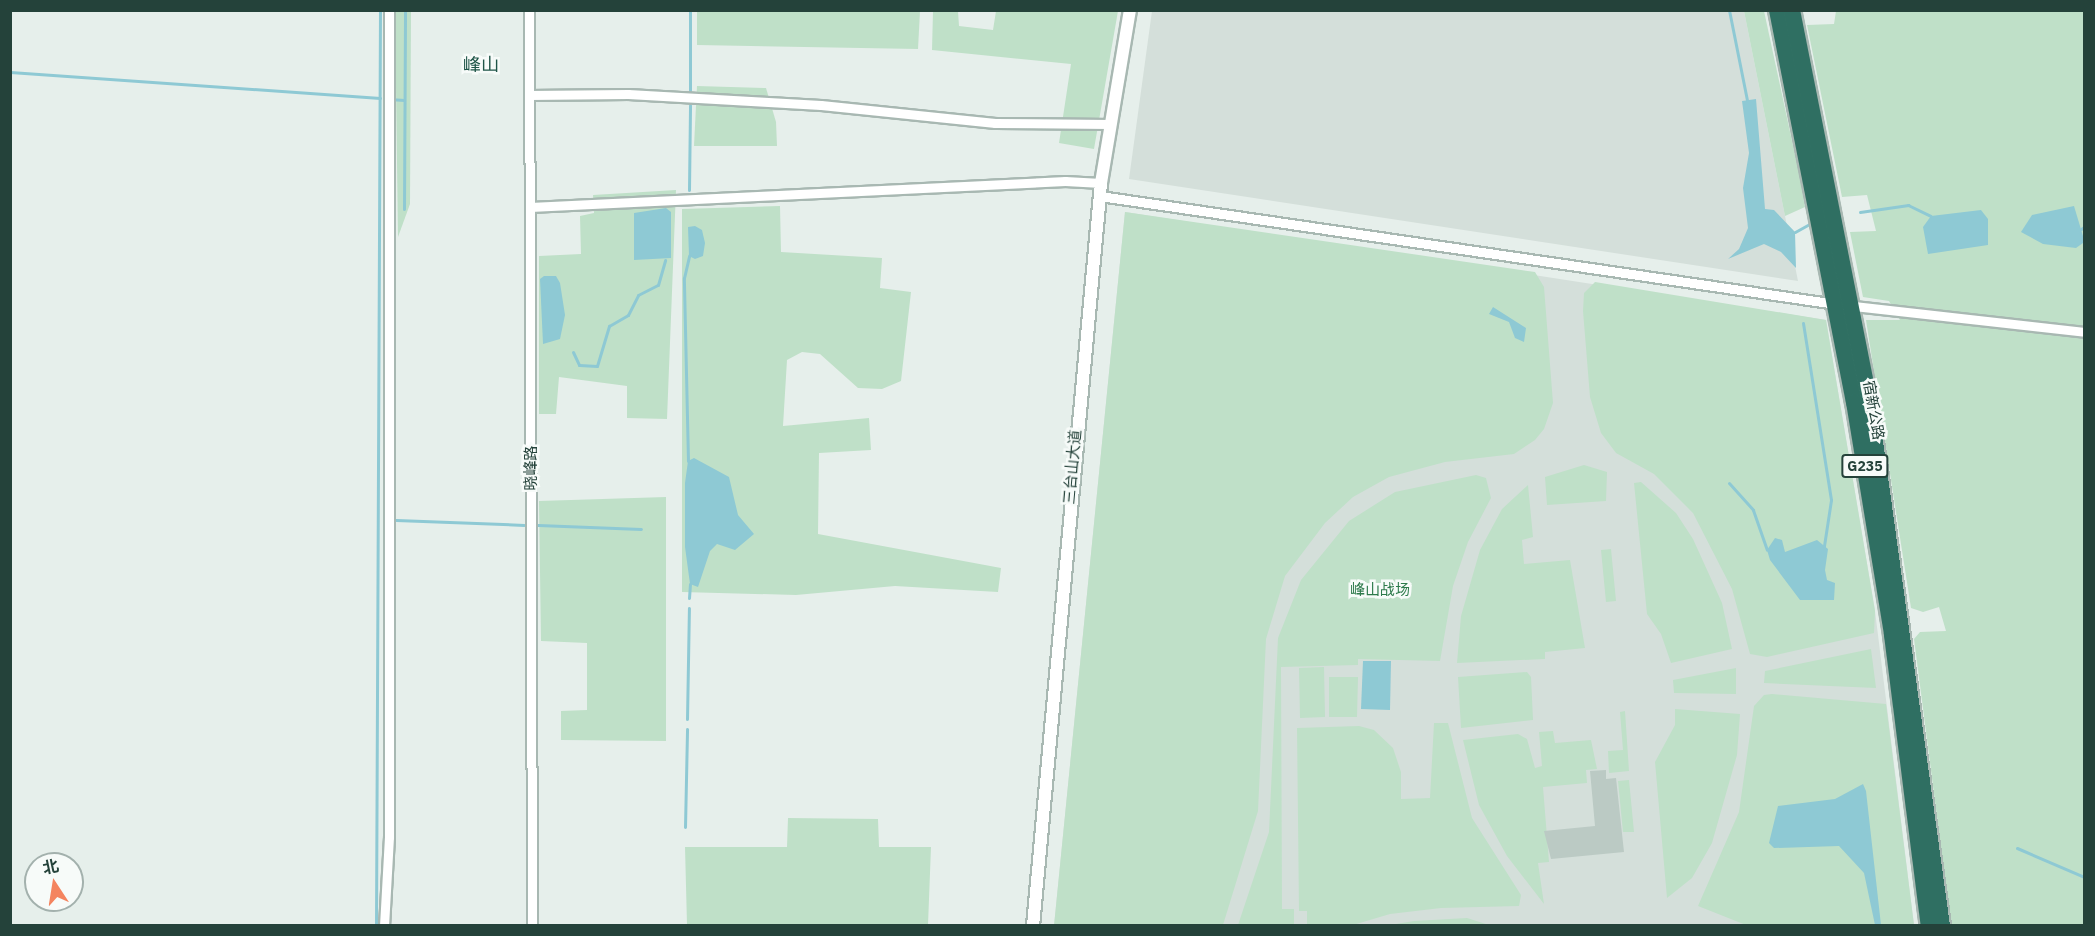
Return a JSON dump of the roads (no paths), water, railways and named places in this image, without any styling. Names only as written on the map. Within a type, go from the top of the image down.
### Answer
[{"type":"highway","name":"宿新公路","points":[[1777,10],[1836,304],[1892,635],[1929,926]]},
{"type":"highway","name":"宿新公路","points":[[1792,10],[1854,306],[1905,634],[1942,926]]},
{"type":"main road","name":"三台山大道","points":[[1033,926],[1071,468],[1100,190],[1130,10]]},
{"type":"street","points":[[384,926],[389,837],[389,10]]},
{"type":"street","name":"晓峰路","points":[[529,10],[532,926]]},
{"type":"street","points":[[529,95],[628,94],[821,105],[995,123],[1110,124]]},
{"type":"street","points":[[530,207],[1053,181],[1836,304],[2085,332]]},
{"type":"water","points":[[1756,99],[1765,209],[1774,210],[1795,232],[1796,268],[1781,252],[1764,244],[1728,259],[1739,249],[1748,228],[1743,188],[1749,153],[1742,101]]},
{"type":"water","points":[[2074,206],[2083,236],[2083,243],[2076,248],[2043,244],[2021,232],[2032,215]]},
{"type":"water","points":[[666,208],[671,212],[671,258],[634,260],[634,213]]},
{"type":"water","points":[[1981,210],[1988,219],[1988,245],[1928,254],[1923,227],[1931,216]]},
{"type":"water","points":[[695,226],[702,230],[705,243],[703,256],[695,259],[689,256],[688,227]]},
{"type":"water","points":[[544,276],[556,276],[560,283],[565,315],[560,339],[543,344],[540,279]]},
{"type":"water","points":[[1493,307],[1526,328],[1524,342],[1515,338],[1509,322],[1489,314]]},
{"type":"water","points":[[694,458],[729,477],[738,515],[754,534],[735,550],[717,544],[710,551],[698,587],[690,584],[685,547],[685,483],[688,461]]},
{"type":"water","points":[[1775,538],[1782,540],[1785,552],[1817,540],[1828,549],[1825,570],[1827,580],[1835,583],[1834,600],[1800,600],[1770,560],[1767,550]]},
{"type":"water","points":[[1363,661],[1391,661],[1390,710],[1361,709]]},
{"type":"water","points":[[1863,784],[1866,791],[1881,925],[1875,925],[1864,873],[1839,846],[1774,848],[1769,843],[1778,806],[1835,799]]},
{"type":"waterway","points":[[376,926],[380,10]]},
{"type":"waterway","points":[[404,209],[405,10]]},
{"type":"waterway","points":[[690,10],[690,91]]},
{"type":"waterway","points":[[1729,10],[1747,100]]},
{"type":"waterway","points":[[10,72],[380,98]]},
{"type":"waterway","points":[[389,99],[404,100]]},
{"type":"waterway","points":[[689,190],[690,105]]},
{"type":"waterway","points":[[1860,212],[1908,205],[1931,216]]},
{"type":"waterway","points":[[1795,232],[1811,223]]},
{"type":"waterway","points":[[688,461],[684,278],[689,256]]},
{"type":"waterway","points":[[573,352],[579,365],[597,366],[609,326],[628,315],[638,295],[658,285],[665,260]]},
{"type":"waterway","points":[[1803,323],[1831,500],[1824,546]]},
{"type":"waterway","points":[[1729,483],[1753,510],[1767,550]]},
{"type":"waterway","points":[[396,520],[524,525]]},
{"type":"waterway","points":[[538,525],[641,529]]},
{"type":"waterway","points":[[689,598],[690,584]]},
{"type":"waterway","points":[[687,719],[689,608]]},
{"type":"waterway","points":[[685,827],[687,729]]},
{"type":"waterway","points":[[2017,848],[2084,877]]},
{"type":"district","name":"峰山","points":[[481,65]]},
{"type":"park label","name":"峰山战场","points":[[1380,590]]}]
